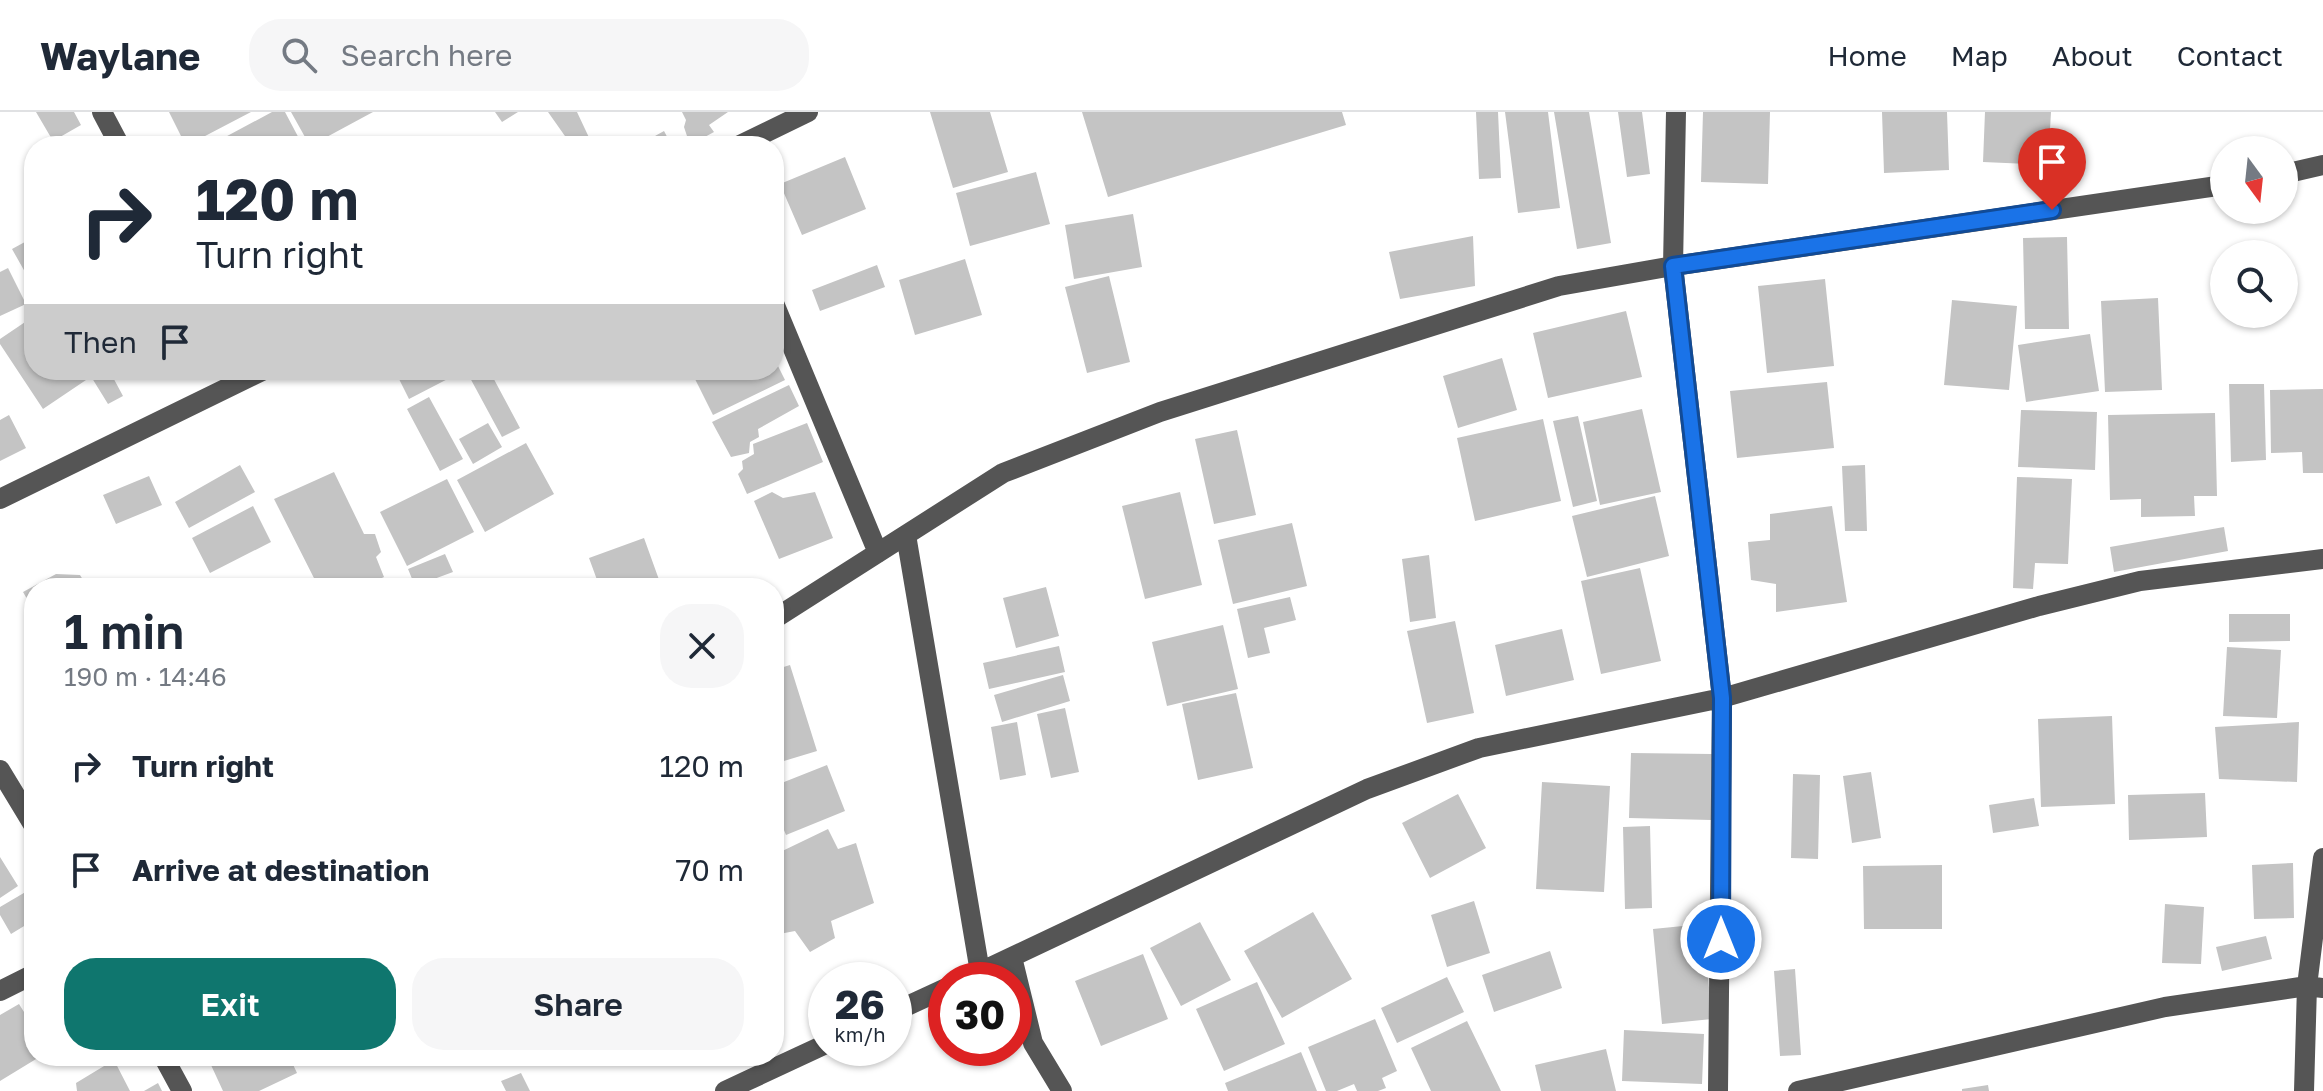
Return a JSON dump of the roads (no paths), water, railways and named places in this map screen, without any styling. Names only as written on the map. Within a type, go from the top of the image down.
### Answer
[{"type":"street","points":[[102,112],[115,136]]},
{"type":"street","points":[[759,136],[808,112]]},
{"type":"street","points":[[1676,112],[1673,266],[1722,698],[1718,1091]]},
{"type":"street","points":[[2298,171],[2323,165]]},
{"type":"street","points":[[784,613],[1003,473],[1160,412],[1559,286],[1673,266],[2210,187]]},
{"type":"street","points":[[784,327],[878,553]]},
{"type":"street","points":[[0,499],[230,380]]},
{"type":"street","points":[[906,535],[970,962]]},
{"type":"street","points":[[1001,962],[1367,789],[1479,748],[1722,698],[2039,606],[2140,581],[2323,559]]},
{"type":"street","points":[[0,770],[24,810]]},
{"type":"street","points":[[2304,1091],[2315,987],[2323,858]]},
{"type":"street","points":[[1012,957],[1033,1043],[1062,1091]]},
{"type":"street","points":[[0,991],[24,979]]},
{"type":"street","points":[[1798,1091],[2165,1007],[2315,987]]},
{"type":"street","points":[[784,1064],[808,1052]]},
{"type":"street","points":[[168,1066],[182,1091]]},
{"type":"street","points":[[725,1091],[779,1066]]}]
